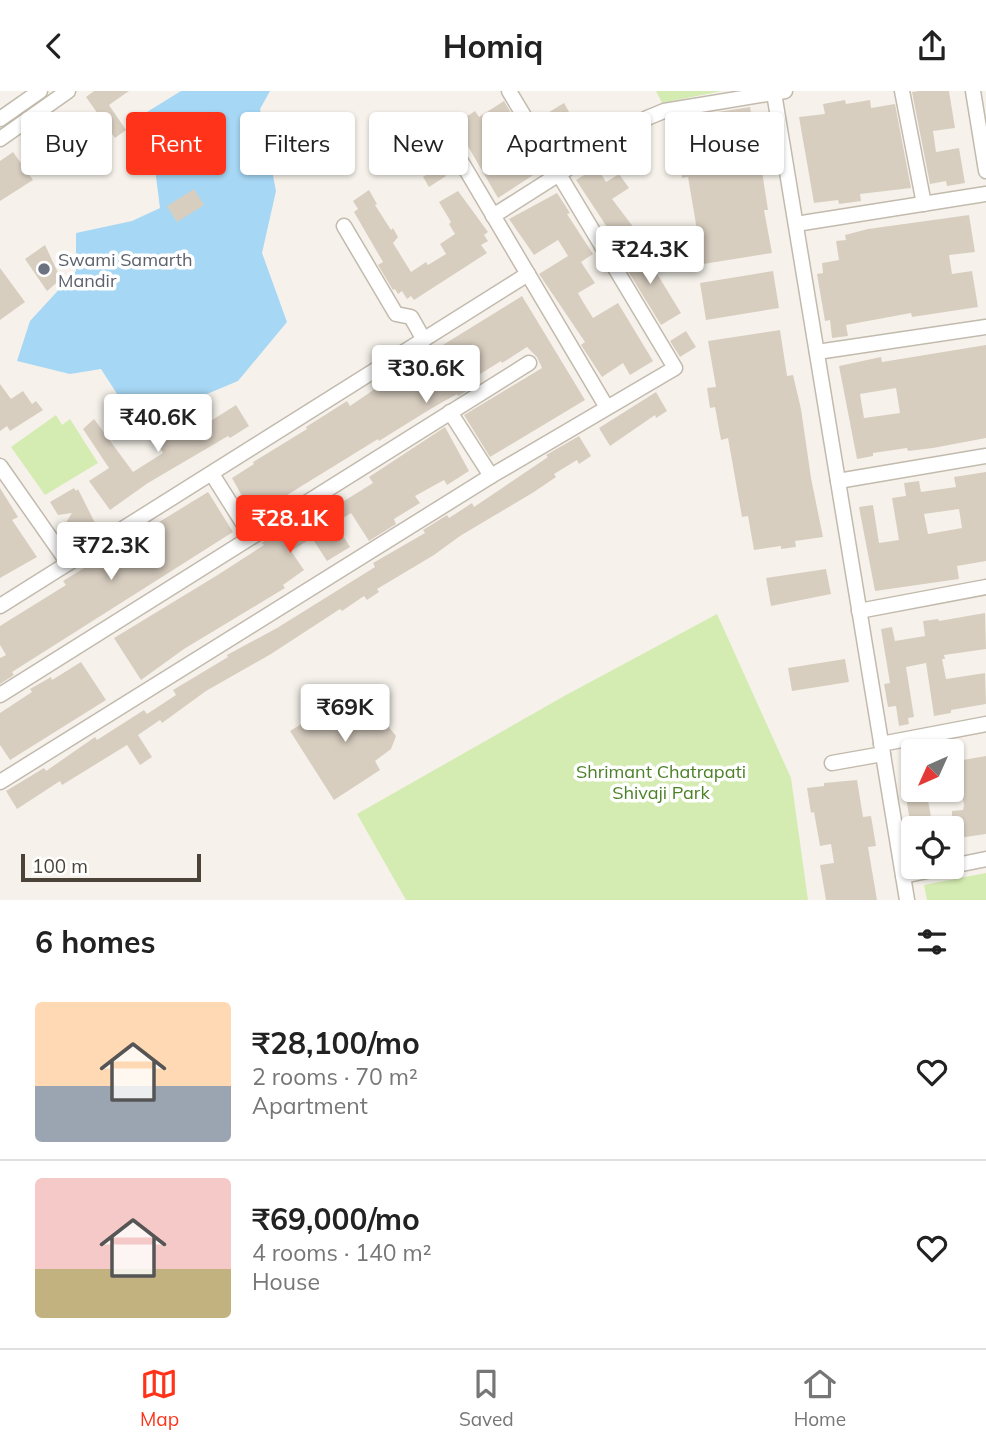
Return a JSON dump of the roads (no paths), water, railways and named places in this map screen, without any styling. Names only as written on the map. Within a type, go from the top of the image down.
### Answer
[{"type":"street","points":[[0,119],[40,91]]},
{"type":"street","points":[[0,139],[68,91]]},
{"type":"street","points":[[509,91],[522,112]]},
{"type":"street","points":[[902,91],[924,204]]},
{"type":"street","points":[[973,91],[986,171]]},
{"type":"street","points":[[651,116],[664,111],[780,92],[796,224],[901,864]]},
{"type":"street","points":[[468,173],[606,406]]},
{"type":"street","points":[[493,216],[556,175]]},
{"type":"street","points":[[2,777],[606,406],[675,368],[560,175]]},
{"type":"street","points":[[796,224],[986,194]]},
{"type":"street","points":[[344,226],[396,314],[411,317],[424,340]]},
{"type":"street","points":[[0,606],[528,274]]},
{"type":"street","points":[[817,352],[986,327]]},
{"type":"street","points":[[0,695],[529,363]]},
{"type":"street","points":[[450,412],[491,476]]},
{"type":"street","points":[[838,481],[986,456]]},
{"type":"street","points":[[2,474],[68,563]]},
{"type":"street","points":[[212,474],[251,536]]},
{"type":"street","points":[[859,611],[986,587]]},
{"type":"street","points":[[832,763],[986,724]]},
{"type":"street","points":[[964,864],[986,859]]},
{"type":"street","points":[[904,879],[907,900]]},
{"type":"water","points":[[181,91],[270,91],[261,112],[240,112],[240,175],[273,175],[276,191],[262,253],[287,322],[238,381],[171,409],[130,414],[101,369],[70,374],[17,361],[30,321],[76,271],[76,233],[132,221],[160,208],[156,175],[226,175],[226,112],[147,112]]},
{"type":"place","name":"Swami Samarth Mandir","points":[[44,269]]},
{"type":"park label","name":"Shrimant Chatrapati Shivaji Park","points":[[661,782]]}]
